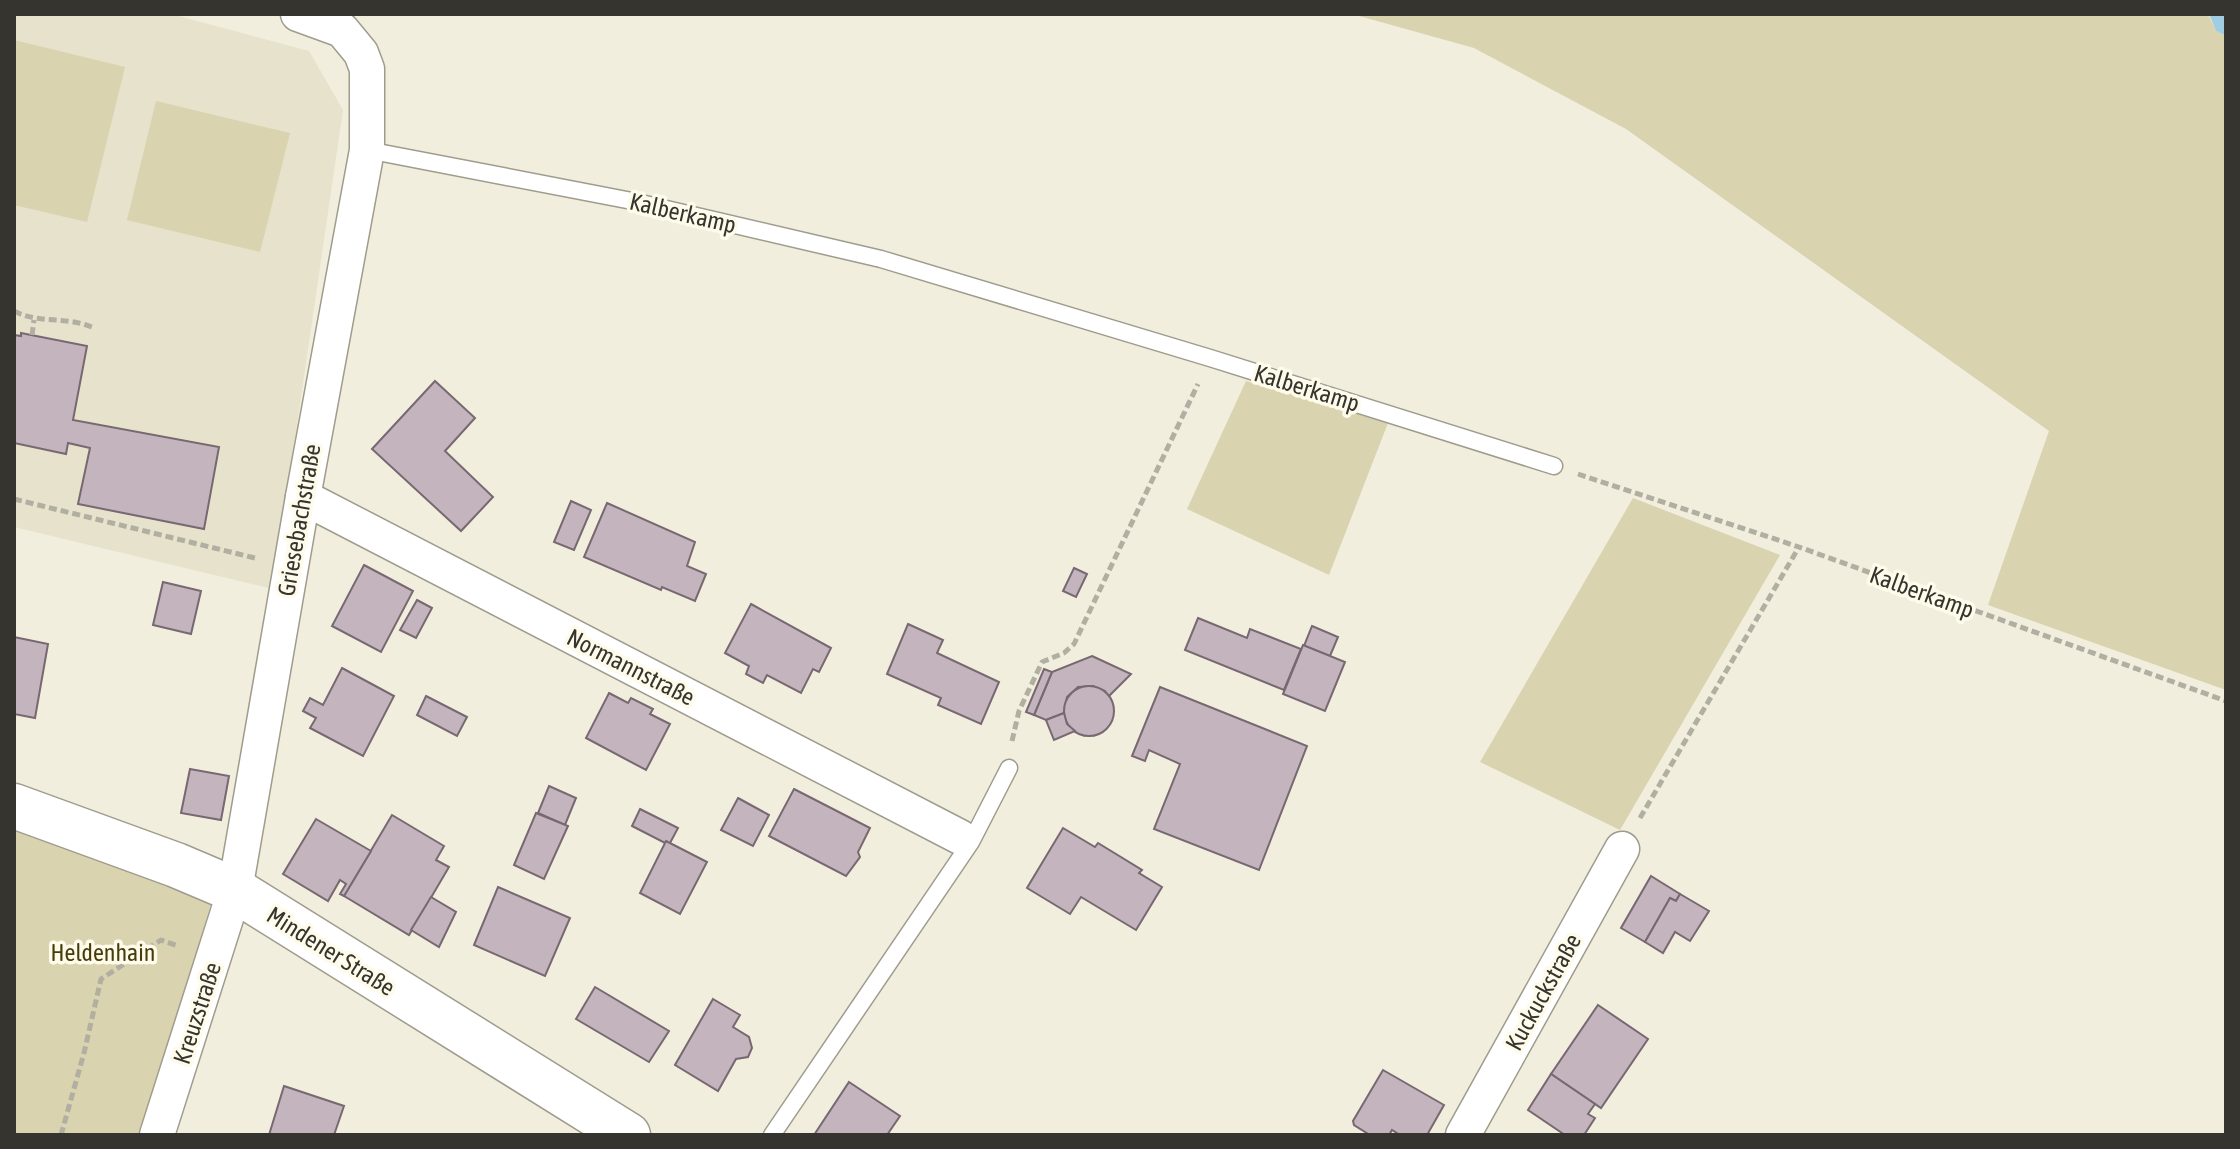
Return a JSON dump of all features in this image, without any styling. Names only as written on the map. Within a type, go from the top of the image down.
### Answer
[{"type":"street","name":"Griesebachstraße","points":[[235,890],[367,150],[367,69],[361,53],[342,30],[298,14]]},
{"type":"street","name":"Normannstraße","points":[[303,497],[960,837]]},
{"type":"street","name":"Mindener Straße","points":[[14,806],[176,865],[235,890],[628,1135]]},
{"type":"street","name":"Kuckuckstraße","points":[[1463,1135],[1622,849]]},
{"type":"street","name":"Kreuzstraße","points":[[157,1135],[235,890]]},
{"type":"lane","name":"Kalberkamp","points":[[367,150],[632,201],[881,259],[1554,466]]},
{"type":"lane","points":[[772,1135],[971,842],[1009,768]]},
{"type":"path","points":[[14,311],[34,320],[67,319],[94,328]]},
{"type":"path","points":[[32,335],[34,320]]},
{"type":"path","points":[[1009,768],[1008,752],[1019,711],[1042,662],[1064,653],[1074,644],[1210,358]]},
{"type":"path","name":"Kalberkamp","points":[[1554,466],[1799,547],[2226,701]]},
{"type":"path","points":[[14,499],[291,567]]},
{"type":"path","points":[[1622,849],[1799,547]]},
{"type":"path","points":[[61,1135],[101,979],[161,940],[214,960]]},
{"type":"shaded area","points":[[14,14],[171,14],[309,51],[343,110],[273,589],[14,527]]},
{"type":"green space","points":[[1352,14],[2208,14],[2216,31],[2226,36],[2226,690],[1988,605],[2049,431],[1626,129],[1474,48]]},
{"type":"green space","points":[[14,40],[125,67],[87,222],[14,205]]},
{"type":"green space","points":[[156,101],[290,133],[260,252],[127,220]]},
{"type":"green space","points":[[1246,381],[1388,423],[1329,575],[1187,509]]},
{"type":"green space","points":[[1633,498],[1780,555],[1620,830],[1480,762]]},
{"type":"green space","name":"Heldenhain","points":[[14,825],[214,893],[143,1135],[14,1135]]},
{"type":"water","points":[[2209,14],[2226,14],[2226,36],[2216,31]]},
{"type":"building","points":[[21,333],[87,346],[73,420],[219,447],[204,529],[78,504],[90,448],[68,443],[66,454],[14,443],[14,335],[21,336]]},
{"type":"building","points":[[435,381],[475,418],[445,451],[493,497],[461,531],[372,449]]},
{"type":"building","points":[[571,501],[591,510],[574,550],[554,542]]},
{"type":"building","points":[[607,503],[695,542],[687,566],[706,574],[695,601],[584,557]]},
{"type":"building","points":[[364,565],[413,591],[381,652],[332,626]]},
{"type":"building","points":[[1074,568],[1087,574],[1076,597],[1063,591]]},
{"type":"building","points":[[163,582],[201,591],[191,634],[153,625]]},
{"type":"building","points":[[417,600],[432,608],[416,638],[400,630]]},
{"type":"building","points":[[751,604],[831,648],[819,672],[813,669],[801,693],[767,675],[763,683],[746,674],[749,666],[725,653]]},
{"type":"building","points":[[1198,618],[1247,638],[1250,629],[1301,649],[1284,690],[1185,650]]},
{"type":"building","points":[[908,624],[943,640],[937,653],[999,682],[981,724],[938,705],[941,698],[887,674]]},
{"type":"building","points":[[1312,626],[1338,637],[1330,656],[1304,646]]},
{"type":"building","points":[[14,637],[48,644],[35,718],[14,714]]},
{"type":"building","points":[[1303,645],[1345,662],[1325,711],[1283,694]]},
{"type":"building","points":[[1092,656],[1131,674],[1108,697],[1105,691],[1093,686],[1078,687],[1067,697],[1064,713],[1046,720],[1034,715],[1052,672]]},
{"type":"building","points":[[342,668],[394,696],[363,756],[310,728],[316,718],[303,711],[310,698],[323,705]]},
{"type":"building","points":[[1044,669],[1052,672],[1034,715],[1026,712]]},
{"type":"building","points":[[1089,686],[1106,694],[1114,711],[1106,728],[1089,736],[1072,728],[1064,711],[1072,694]]},
{"type":"building","points":[[1160,687],[1307,746],[1259,870],[1154,829],[1180,764],[1149,750],[1145,761],[1132,756]]},
{"type":"building","points":[[609,693],[628,703],[631,698],[653,709],[650,714],[670,724],[646,770],[586,738]]},
{"type":"building","points":[[426,696],[467,717],[457,736],[417,715]]},
{"type":"building","points":[[1064,713],[1067,724],[1075,731],[1054,740],[1046,720]]},
{"type":"building","points":[[190,769],[229,776],[221,820],[181,813]]},
{"type":"building","points":[[549,786],[576,798],[565,825],[538,813]]},
{"type":"building","points":[[794,789],[870,828],[858,852],[860,857],[846,876],[769,836]]},
{"type":"building","points":[[738,798],[769,815],[753,846],[721,830]]},
{"type":"building","points":[[640,809],[678,828],[670,843],[632,826]]},
{"type":"building","points":[[536,813],[568,826],[544,879],[514,865]]},
{"type":"building","points":[[392,815],[444,846],[436,860],[449,867],[409,935],[344,896]]},
{"type":"building","points":[[316,819],[371,851],[344,896],[340,894],[346,884],[340,880],[328,901],[283,874]]},
{"type":"building","points":[[1063,828],[1095,847],[1098,843],[1142,870],[1139,873],[1162,887],[1136,930],[1081,897],[1070,914],[1027,888]]},
{"type":"building","points":[[666,841],[707,862],[680,914],[640,893]]},
{"type":"building","points":[[1651,876],[1680,894],[1676,901],[1670,898],[1645,942],[1621,928]]},
{"type":"building","points":[[498,887],[570,918],[545,976],[474,945]]},
{"type":"building","points":[[1680,894],[1709,911],[1690,941],[1675,932],[1663,953],[1645,942],[1670,898],[1676,901]]},
{"type":"building","points":[[431,897],[456,912],[439,947],[411,930]]},
{"type":"building","points":[[595,987],[669,1031],[649,1062],[576,1019]]},
{"type":"building","points":[[713,999],[740,1015],[733,1027],[749,1037],[752,1048],[748,1057],[736,1059],[718,1091],[675,1065]]},
{"type":"building","points":[[1598,1005],[1648,1039],[1601,1108],[1551,1074]]},
{"type":"building","points":[[1383,1070],[1444,1105],[1427,1135],[1400,1135],[1392,1130],[1389,1135],[1370,1135],[1354,1125],[1353,1121]]},
{"type":"building","points":[[1551,1074],[1595,1104],[1588,1114],[1595,1118],[1584,1135],[1565,1135],[1528,1110]]},
{"type":"building","points":[[849,1082],[900,1116],[887,1135],[814,1135]]},
{"type":"building","points":[[284,1086],[344,1106],[334,1135],[269,1135]]}]
